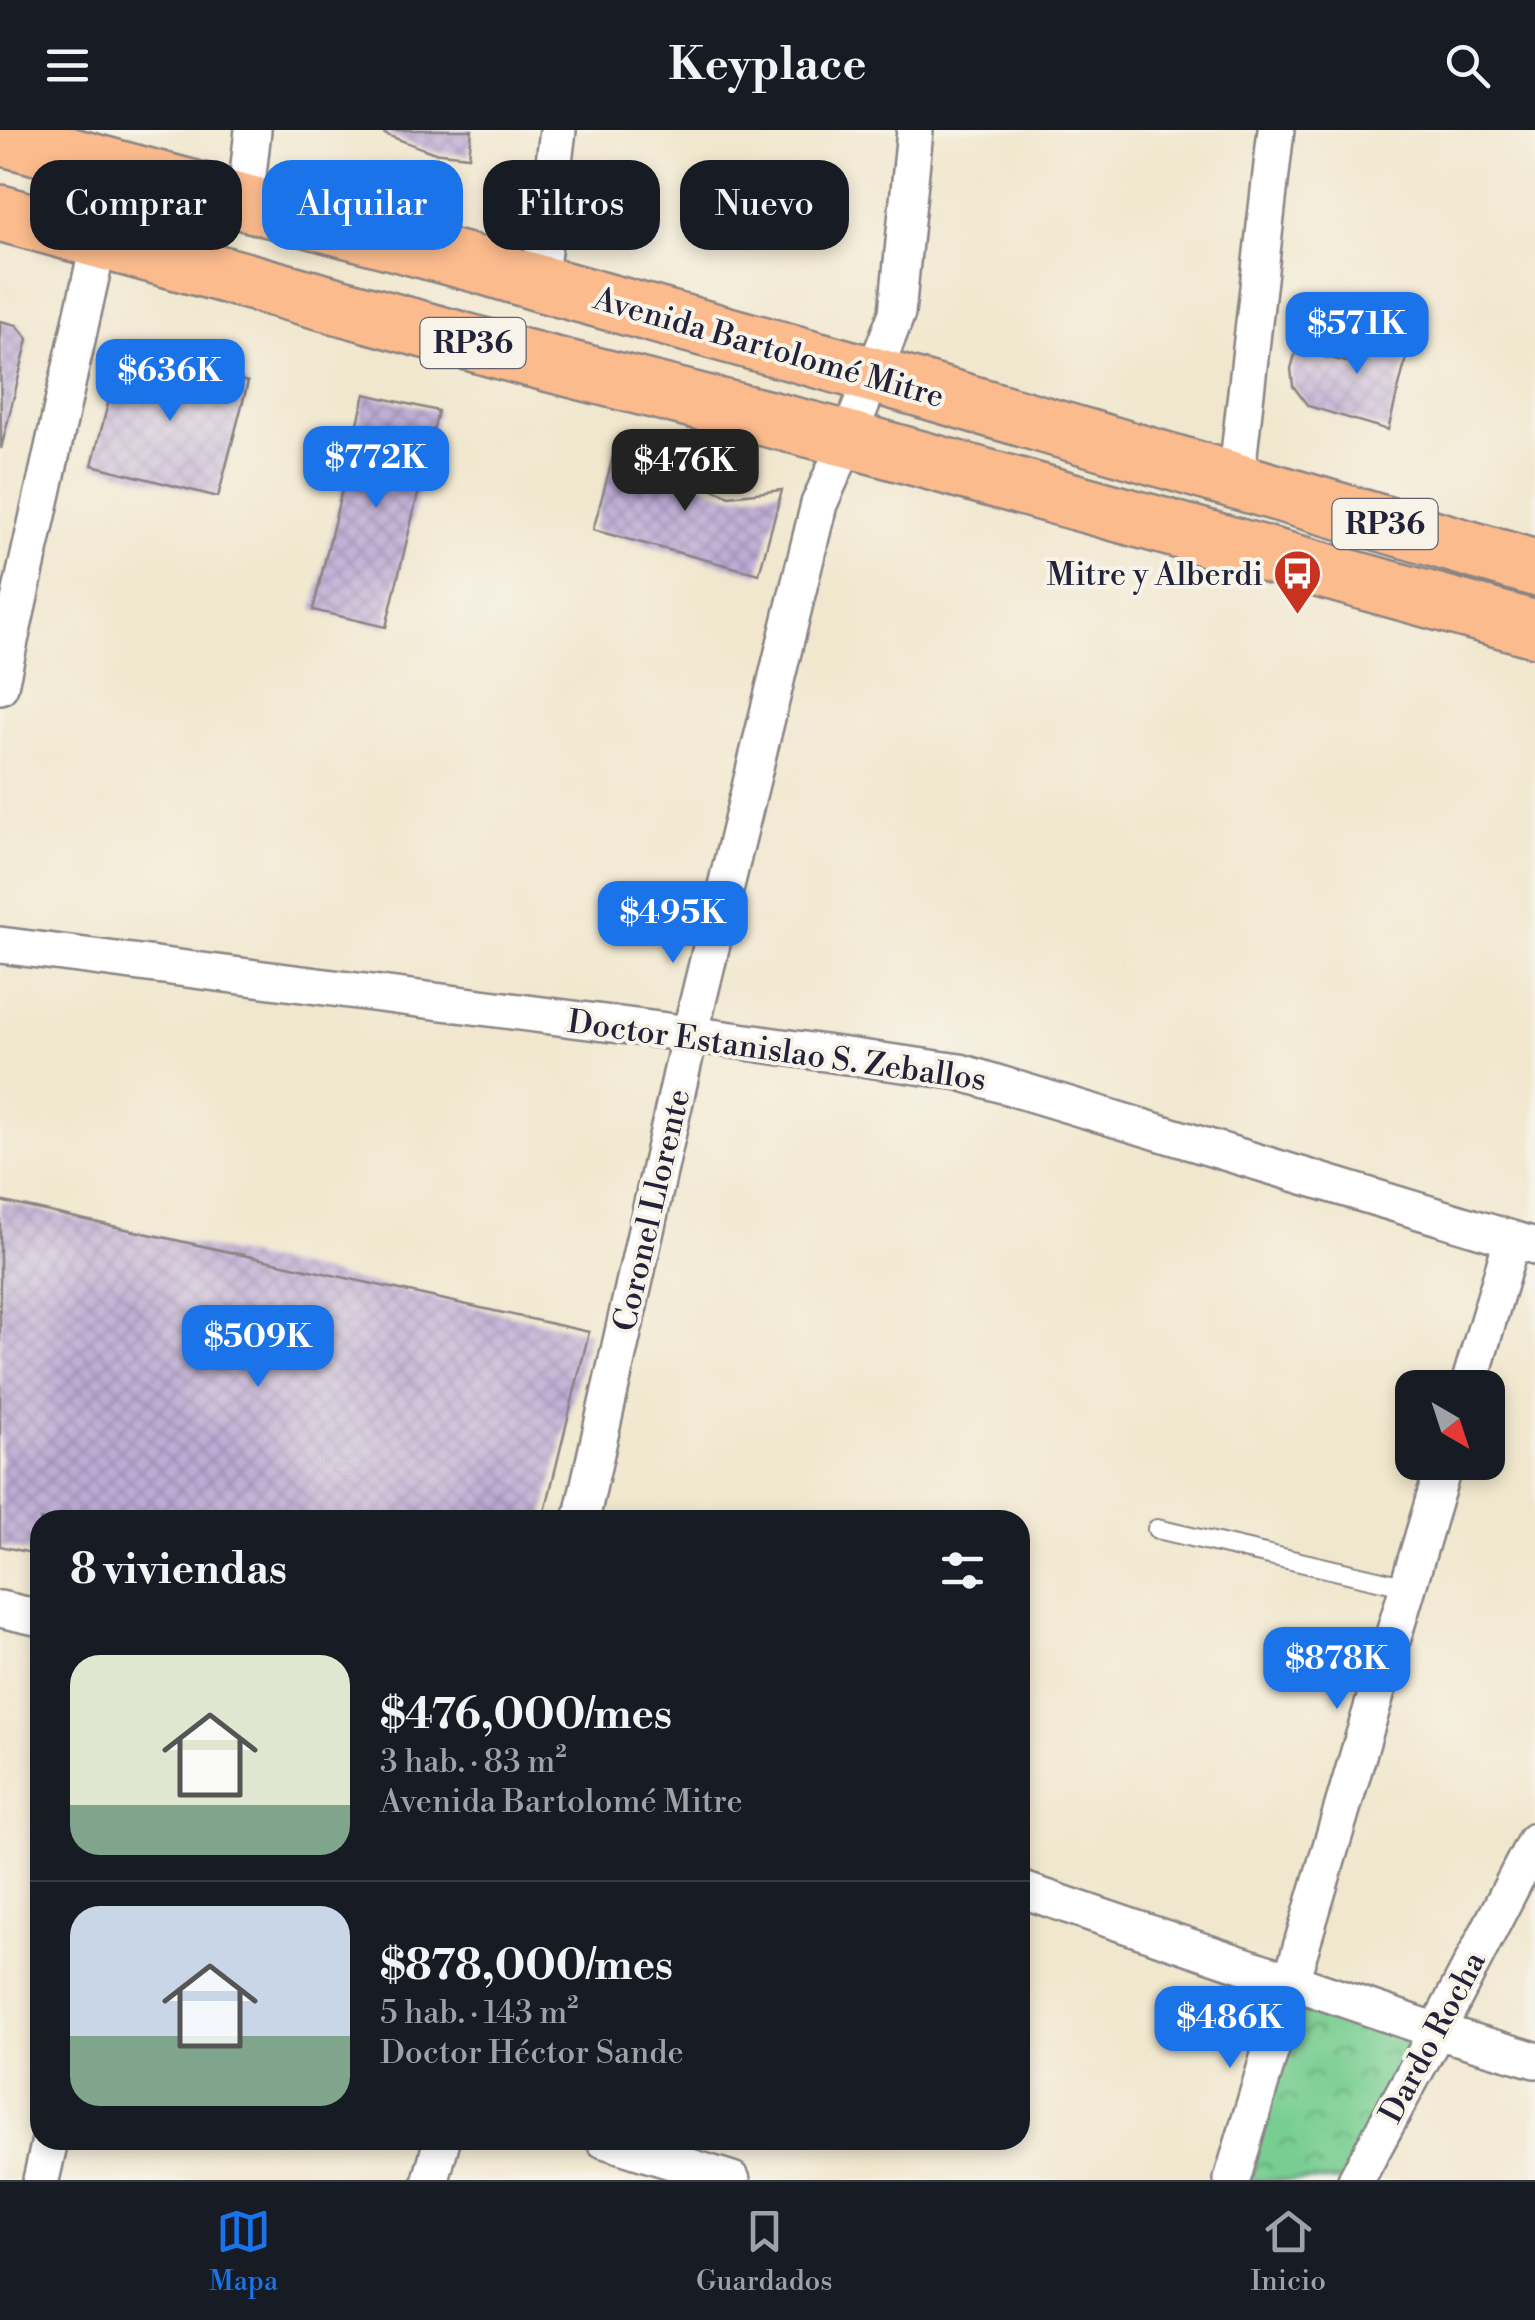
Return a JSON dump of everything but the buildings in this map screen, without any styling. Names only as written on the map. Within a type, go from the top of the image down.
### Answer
[{"type":"main road","name":"Avenida Bartolomé Mitre","points":[[0,137],[82,160]]},
{"type":"main road","name":"Avenida Bartolomé Mitre","points":[[242,201],[873,374],[1535,568]]},
{"type":"main road","name":"Avenida Bartolomé Mitre","points":[[0,213],[30,221]]},
{"type":"main road","name":"Avenida Bartolomé Mitre","points":[[133,250],[848,439],[1535,628]]},
{"type":"street","points":[[246,202],[253,130]]},
{"type":"street","points":[[539,283],[558,130]]},
{"type":"street","name":"Coronel Llorente","points":[[583,1510],[690,1034],[820,504],[897,312],[915,130]]},
{"type":"street","points":[[1236,480],[1276,130]]},
{"type":"street","points":[[0,686],[98,250]]},
{"type":"street","name":"Doctor Estanislao S. Zeballos","points":[[0,946],[960,1072],[1524,1243]]},
{"type":"street","points":[[1475,1370],[1524,1243]]},
{"type":"street","points":[[1232,2180],[1440,1480]]},
{"type":"street","points":[[0,1608],[30,1616]]},
{"type":"street","name":"Dardo Rocha","points":[[1356,2180],[1535,1840]]},
{"type":"street","points":[[1030,1892],[1437,2032],[1535,2060]]},
{"type":"street","points":[[40,2180],[48,2150]]},
{"type":"street","points":[[432,2180],[440,2150]]},
{"type":"street","points":[[636,2150],[732,2180]]},
{"type":"lane","points":[[1157,1529],[1408,1586]]},
{"type":"green space","points":[[1291,1980],[1437,2031],[1356,2180],[1232,2180]]},
{"type":"place","name":"Mitre y Alberdi","points":[[1298,616]]}]
